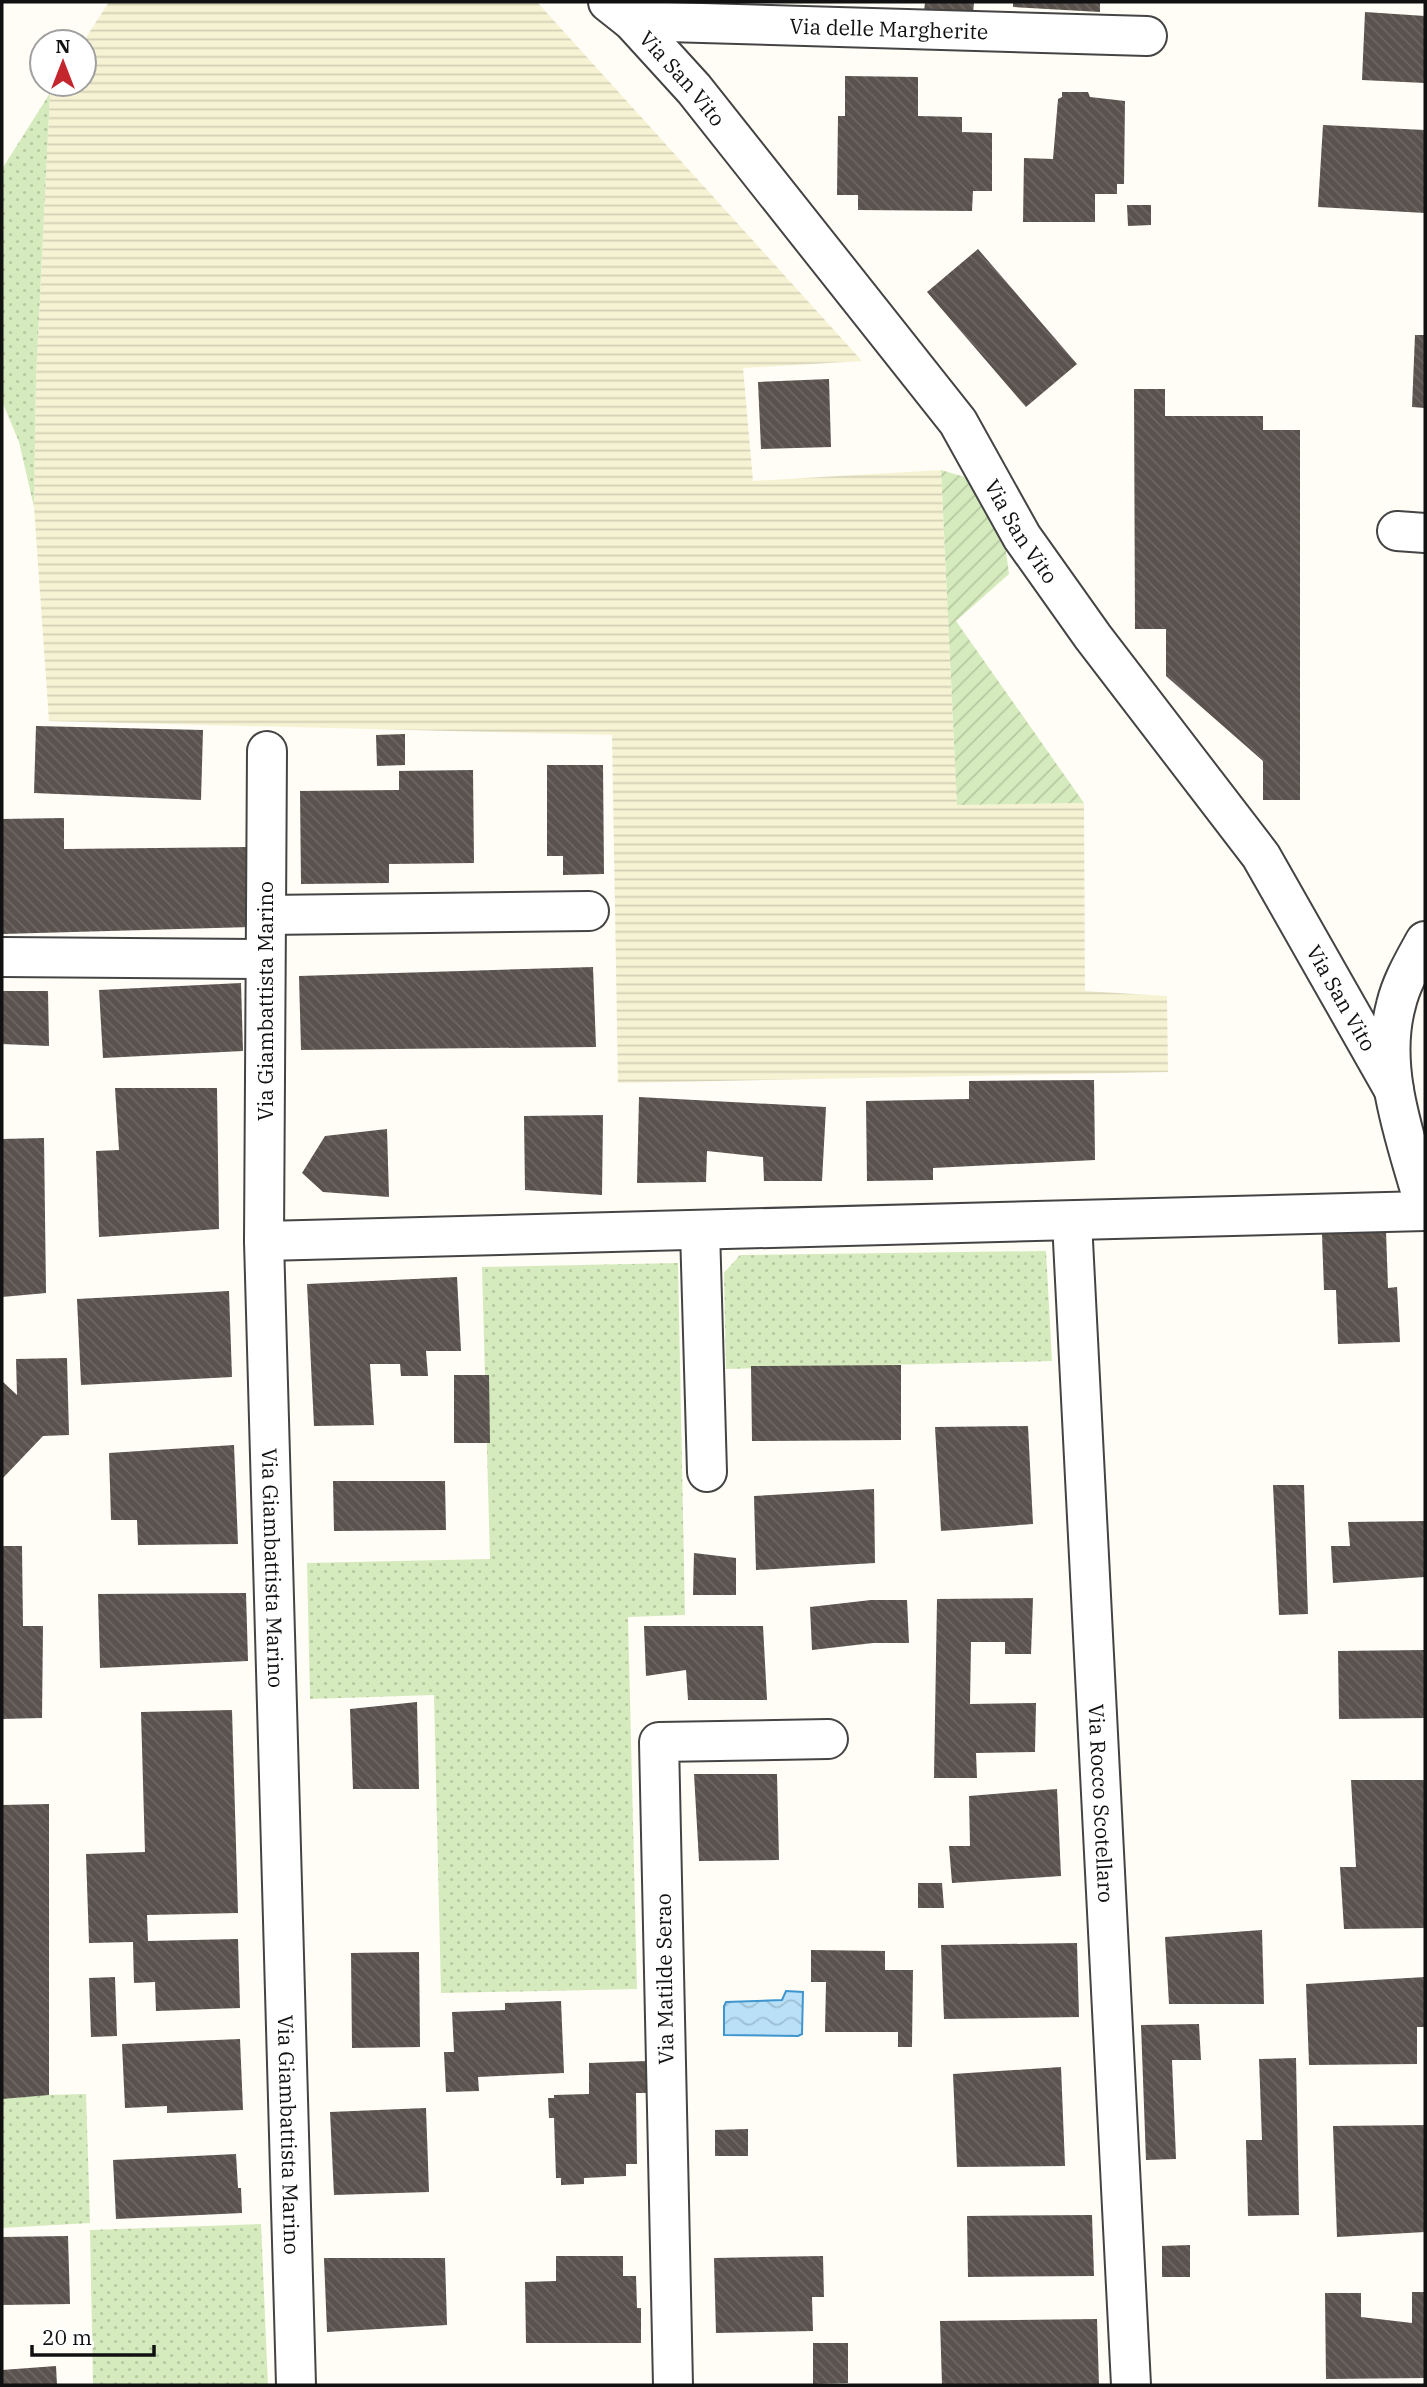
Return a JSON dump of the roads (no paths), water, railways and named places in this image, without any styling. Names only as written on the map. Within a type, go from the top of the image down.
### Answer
[{"type":"street","name":"Via delle Margherite","points":[[620,11],[1147,36]]},
{"type":"street","name":"Via San Vito","points":[[620,11],[694,89],[958,422],[1022,537],[1093,637],[1261,856],[1394,1090]]},
{"type":"street","name":"Via Giambattista Marino","points":[[267,751],[264,1241],[296,2385]]},
{"type":"street","points":[[266,915],[589,911]]},
{"type":"street","name":"Via San Vito","points":[[1425,941],[1395,1006],[1390,1046],[1394,1090],[1425,1209]]},
{"type":"street","points":[[2,957],[265,959]]},
{"type":"street","points":[[264,1241],[1072,1221],[1425,1209]]},
{"type":"street","name":"Via Rocco Scotellaro","points":[[1072,1221],[1131,2385]]},
{"type":"street","points":[[700,1230],[707,1472]]},
{"type":"street","name":"Via Matilde Serao","points":[[673,2385],[659,1742],[828,1739]]},
{"type":"water","points":[[786,1991],[803,1992],[802,2034],[724,2035],[726,2002],[782,2000]]}]
